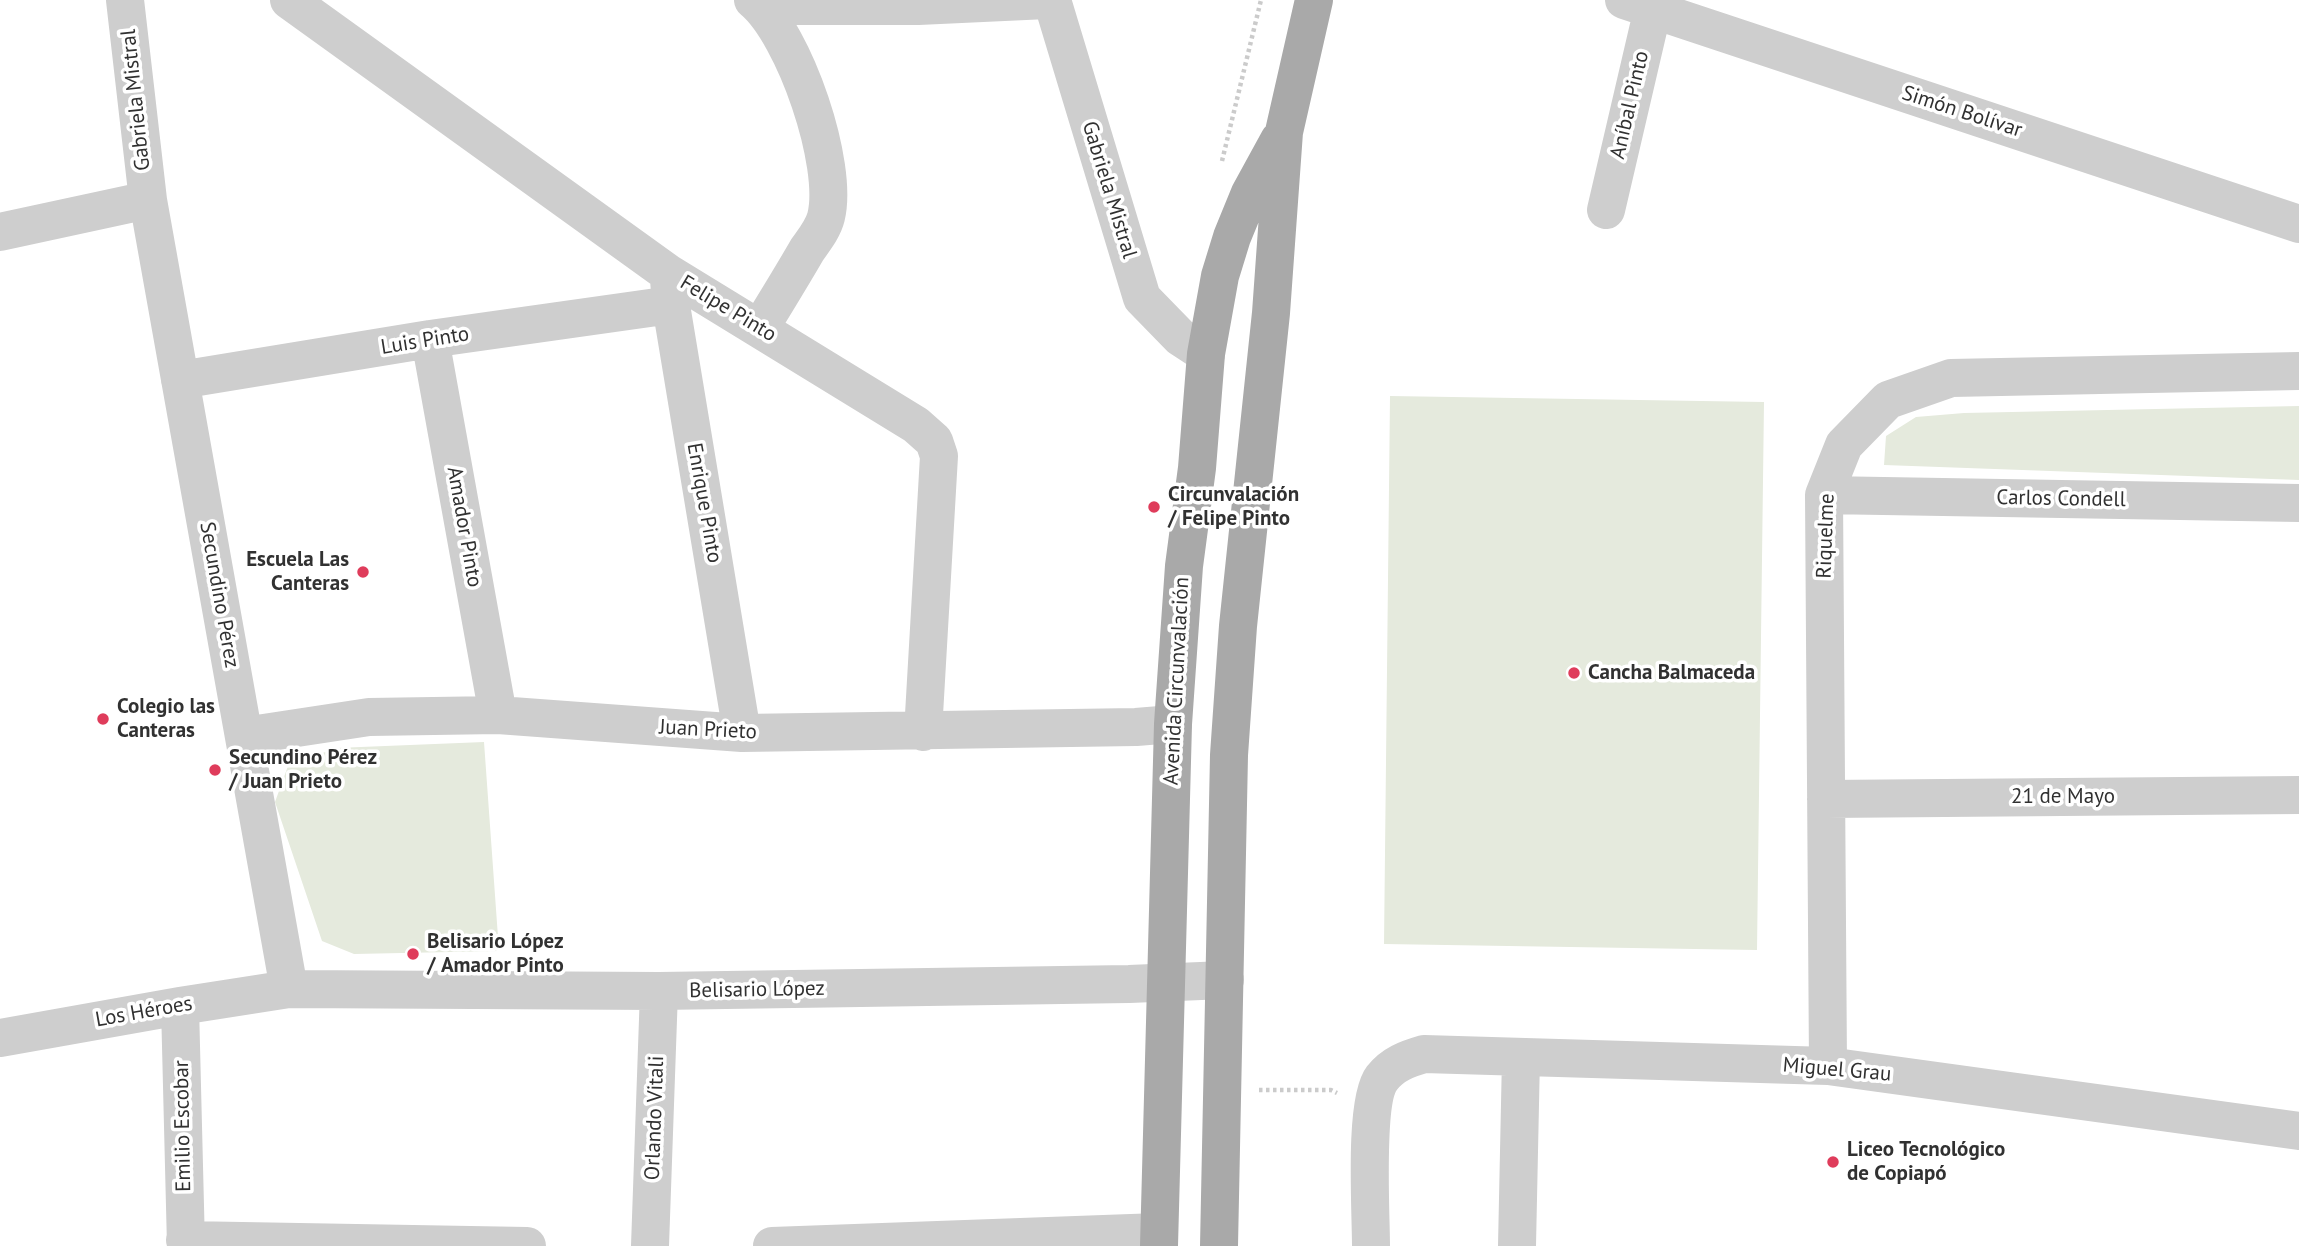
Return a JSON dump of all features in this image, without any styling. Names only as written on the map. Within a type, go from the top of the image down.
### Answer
[{"type":"main road","name":"Avenida Circunvalación","points":[[1219,1246],[1229,755],[1238,626],[1273,285],[1284,132],[1314,0]]},
{"type":"main road","name":"Avenida Circunvalación","points":[[1159,1239],[1173,723],[1184,566],[1197,468],[1206,355],[1220,276],[1232,237],[1250,193],[1284,132]]},
{"type":"street","name":"Gabriela Mistral","points":[[125,0],[148,201]]},
{"type":"street","name":"Felipe Pinto","points":[[289,0],[669,289],[760,328],[916,425],[934,441],[939,456],[923,732]]},
{"type":"street","name":"Gabriela Mistral","points":[[1049,0],[1142,298],[1180,337],[1206,355]]},
{"type":"street","points":[[757,3],[918,6],[1049,0]]},
{"type":"street","points":[[757,3],[787,45],[807,88],[826,168],[829,195],[826,220],[760,328]]},
{"type":"street","name":"Aníbal Pinto","points":[[1606,209],[1644,3]]},
{"type":"street","name":"Simón Bolívar","points":[[1644,3],[2299,224]]},
{"type":"street","points":[[0,232],[148,201]]},
{"type":"street","name":"Secundino Pérez","points":[[148,201],[289,989]]},
{"type":"street","name":"Luis Pinto","points":[[180,380],[430,339],[669,289]]},
{"type":"street","name":"Enrique Pinto","points":[[669,289],[742,733]]},
{"type":"street","name":"Amador Pinto","points":[[430,339],[498,715]]},
{"type":"street","name":"Riquelme","points":[[1828,1066],[1824,495],[1844,445],[1888,400],[1951,378],[2299,371]]},
{"type":"street","name":"Carlos Condell","points":[[1824,495],[2299,503]]},
{"type":"street","name":"Juan Prieto","points":[[244,736],[369,717],[498,715],[742,733],[923,732],[1136,727],[1173,723]]},
{"type":"street","name":"21 de Mayo","points":[[1826,799],[2299,795]]},
{"type":"street","name":"Belisario López","points":[[289,989],[659,991],[1225,980]]},
{"type":"street","name":"Los Héroes","points":[[0,1038],[289,989]]},
{"type":"street","name":"Orlando Vitali","points":[[650,1246],[659,991]]},
{"type":"street","name":"Emilio Escobar","points":[[180,1006],[186,1243]]},
{"type":"street","name":"Miguel Grau","points":[[1376,1095],[1394,1067],[1407,1059],[1424,1054],[1828,1066],[2299,1131]]},
{"type":"street","points":[[1517,1246],[1521,1057]]},
{"type":"street","points":[[1371,1246],[1376,1095]]},
{"type":"street","points":[[772,1246],[1159,1239]]},
{"type":"street","points":[[186,1243],[527,1246]]},
{"type":"path","points":[[1223,1090],[1331,1090],[1376,1095]]},
{"type":"shaded area","name":"Cancha Balmaceda","points":[[1390,396],[1764,402],[1757,950],[1384,944]]},
{"type":"shaded area","points":[[2299,406],[2299,480],[1884,465],[1886,436],[1916,417],[1964,413]]},
{"type":"shaded area","points":[[484,742],[499,951],[354,954],[322,941],[275,802],[288,766],[336,748]]},
{"type":"place","name":"Circunvalación / Felipe Pinto","points":[[1154,507]]},
{"type":"place","name":"Escuela Las Canteras","points":[[363,572]]},
{"type":"place","name":"Cancha Balmaceda","points":[[1574,673]]},
{"type":"place","name":"Colegio las Canteras","points":[[103,719]]},
{"type":"place","name":"Secundino Pérez / Juan Prieto","points":[[215,770]]},
{"type":"place","name":"Belisario López / Amador Pinto","points":[[413,954]]},
{"type":"place","name":"Liceo Tecnológico de Copiapó","points":[[1833,1162]]}]
